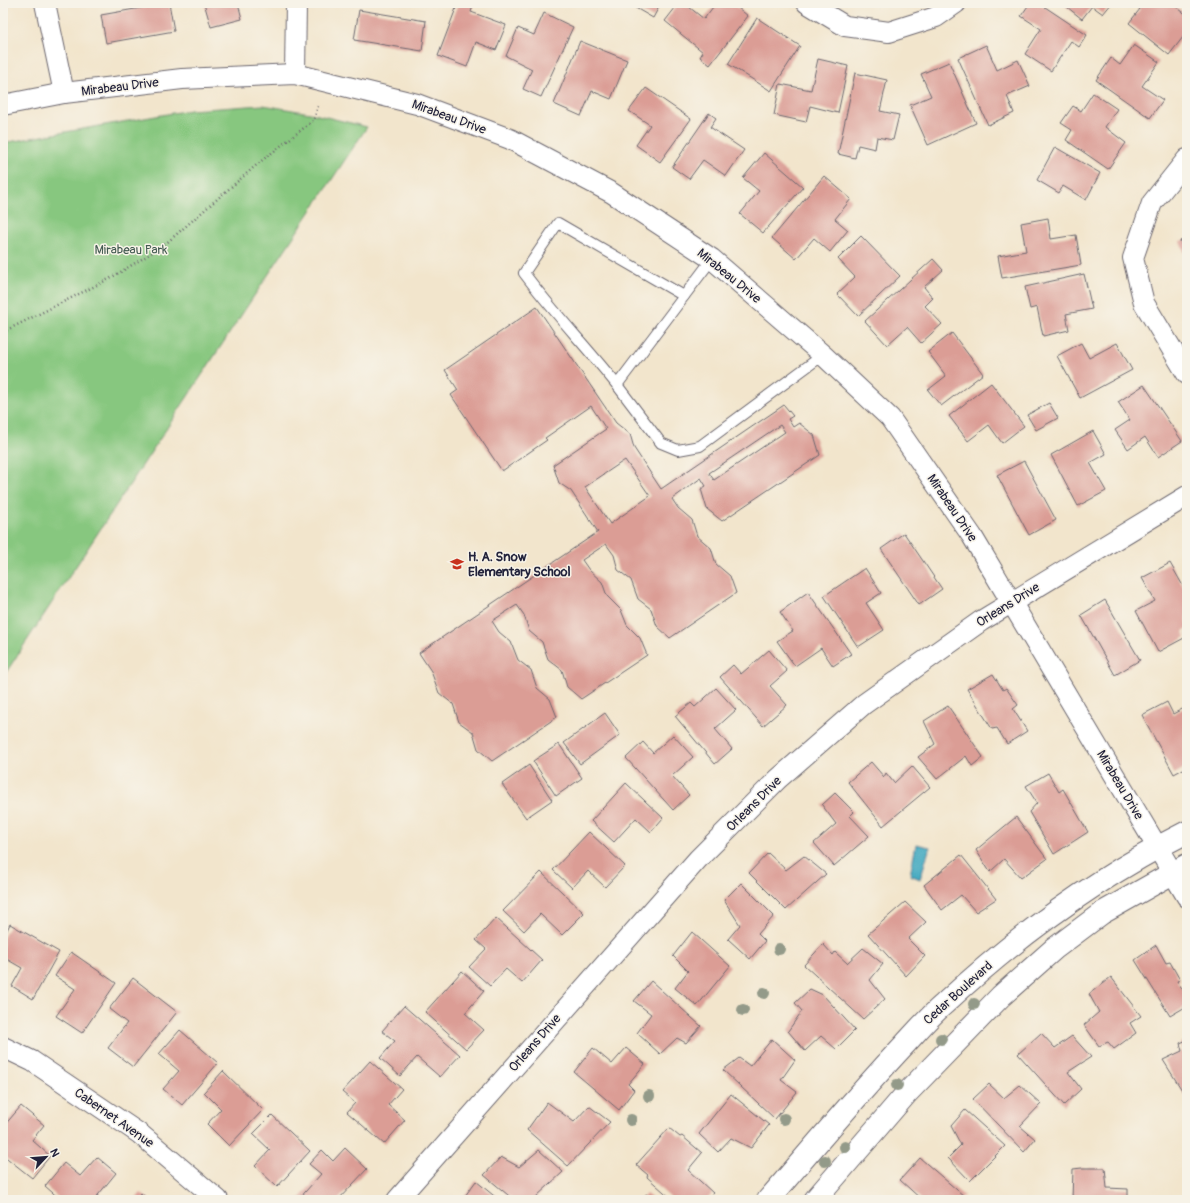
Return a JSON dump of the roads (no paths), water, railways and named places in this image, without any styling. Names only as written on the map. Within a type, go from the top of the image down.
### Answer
[{"type":"street","points":[[45,3],[64,93]]},
{"type":"street","points":[[295,74],[296,3]]},
{"type":"street","points":[[807,3],[845,26],[889,32],[936,17],[956,3]]},
{"type":"street","name":"Mirabeau Drive","points":[[3,105],[64,93],[182,79],[295,74],[417,104],[510,139],[612,193],[712,259],[824,355],[890,418],[972,536],[1157,847],[1180,869],[1187,897]]},
{"type":"street","points":[[1187,160],[1152,203],[1133,258],[1144,303],[1187,374]]},
{"type":"street","name":"Orleans Drive","points":[[397,1200],[698,859],[778,779],[864,704],[981,621],[1187,496]]},
{"type":"street","name":"Cedar Boulevard","points":[[768,1200],[876,1075],[943,1004],[1022,937],[1091,887],[1157,847],[1187,832]]},
{"type":"street","points":[[815,1200],[906,1094],[1001,996],[1054,949],[1102,913],[1180,869]]},
{"type":"street","name":"Cabernet Avenue","points":[[3,1047],[32,1061],[140,1134],[218,1200]]},
{"type":"lane","points":[[684,296],[558,223],[524,273],[550,309],[582,342],[661,443],[678,450],[700,446],[824,355]]},
{"type":"lane","points":[[617,385],[712,259]]},
{"type":"water","points":[[916,844],[930,847],[920,879],[910,875]]},
{"type":"place","name":"H. A. Snow Elementary School","points":[[457,564]]},
{"type":"park label","name":"Mirabeau Park","points":[[131,250]]}]
